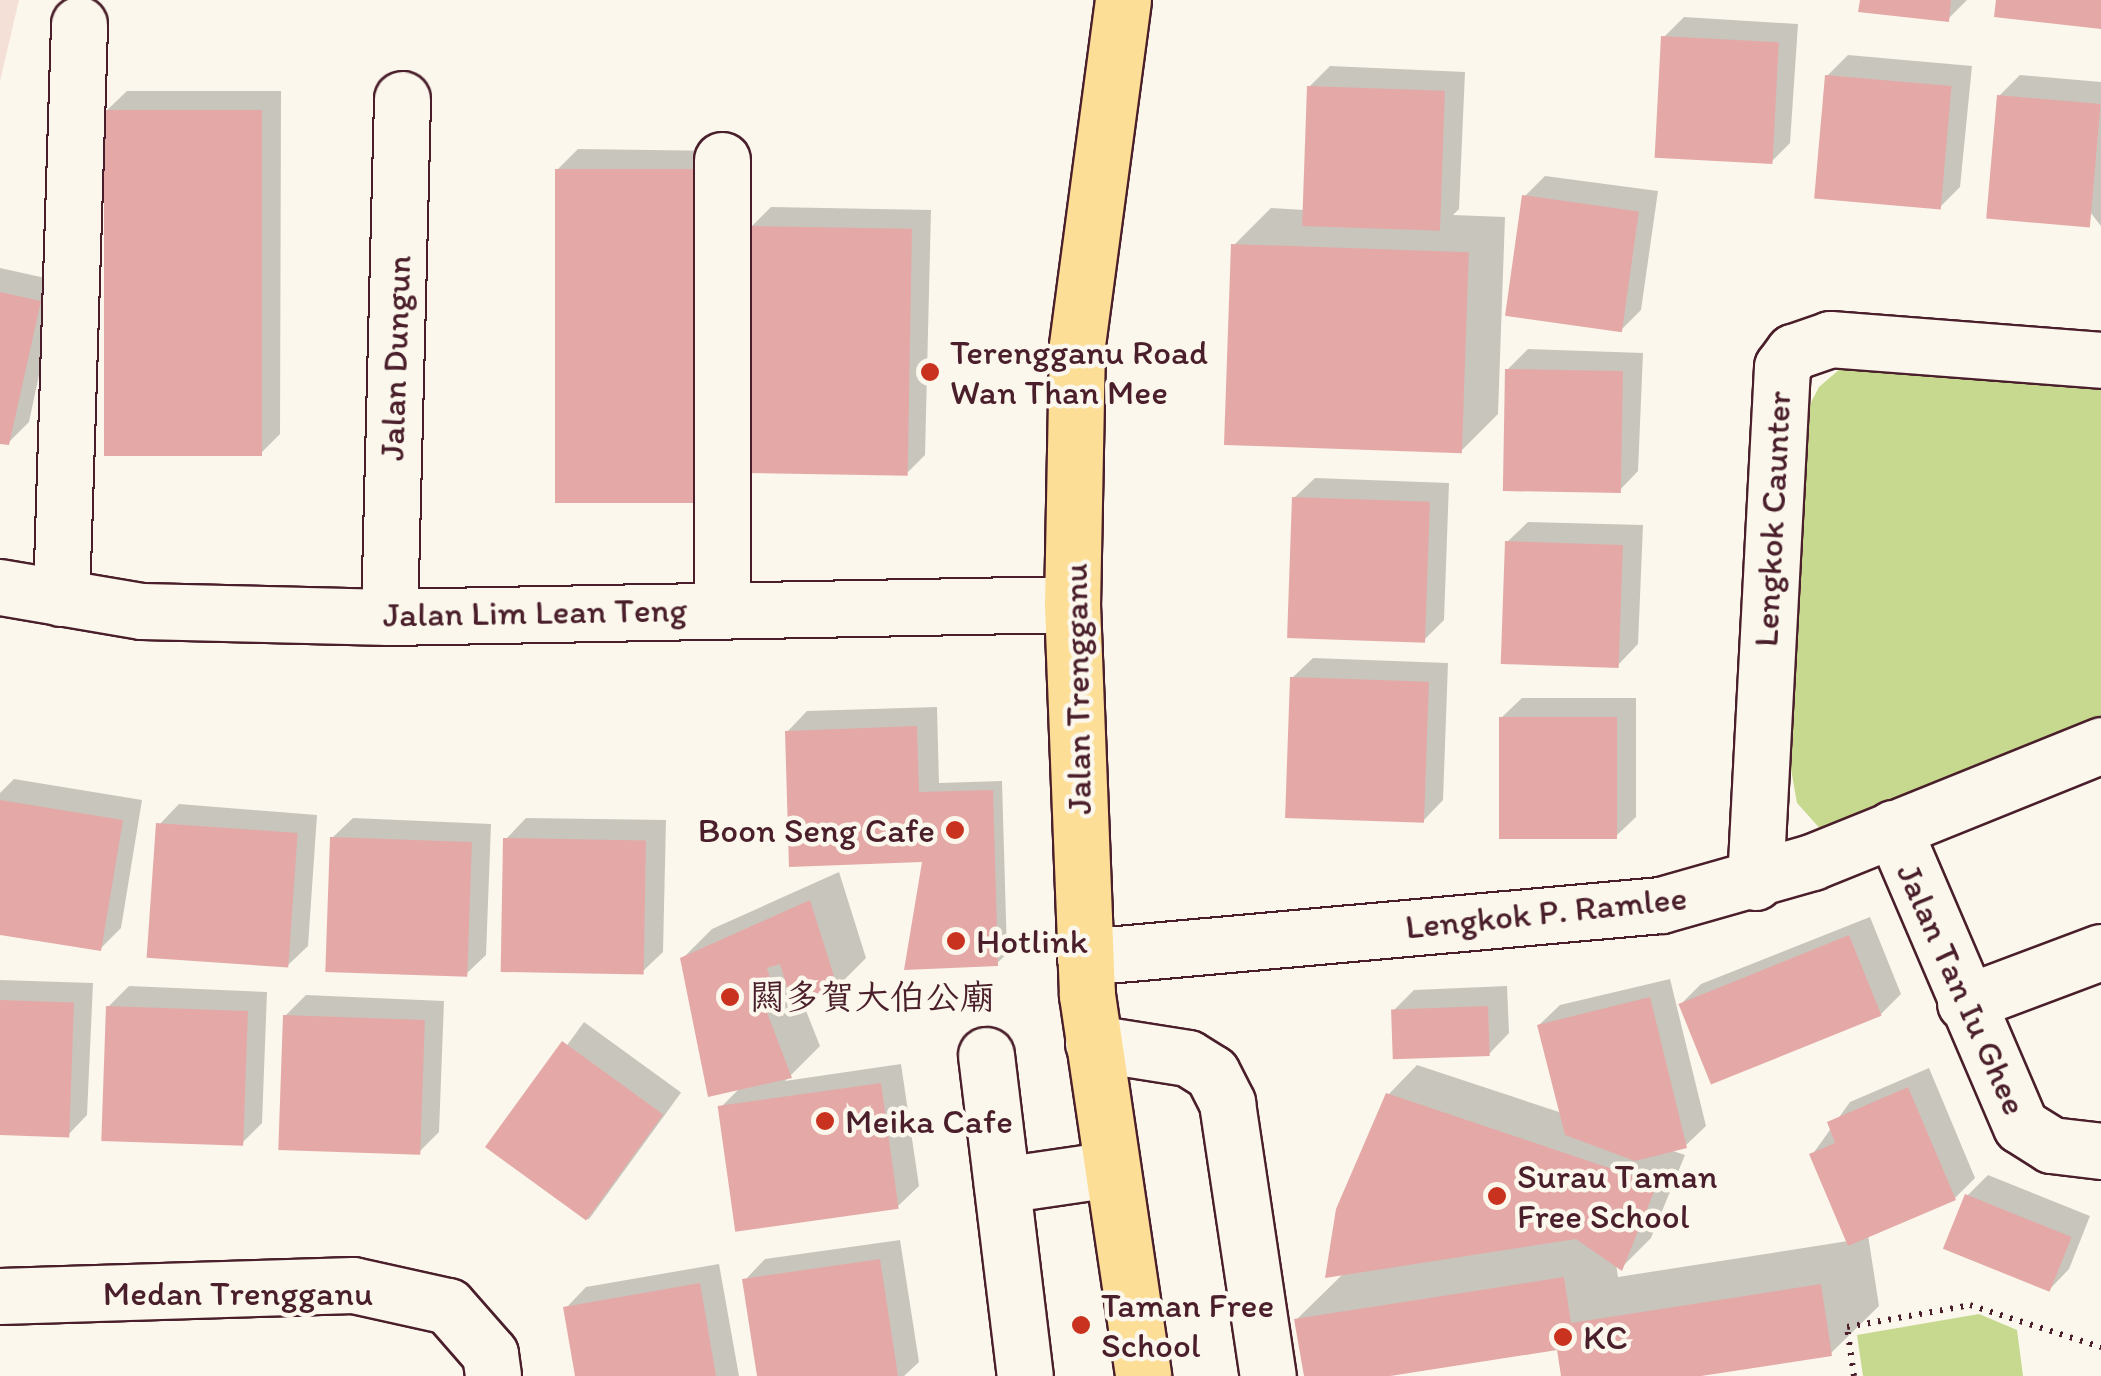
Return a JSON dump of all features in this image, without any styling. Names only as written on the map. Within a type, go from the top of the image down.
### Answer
[{"type":"main road","name":"Jalan Trengganu","points":[[1122,0],[1076,346],[1072,604],[1085,957],[1093,1042],[1143,1376]]},
{"type":"street","points":[[61,598],[78,24]]},
{"type":"street","name":"Jalan Dungun","points":[[388,617],[402,99]]},
{"type":"street","points":[[722,160],[722,608]]},
{"type":"street","name":"Lengkok Caunter","points":[[1754,882],[1782,367],[1793,352],[1830,339],[2101,360]]},
{"type":"street","name":"Jalan Lim Lean Teng","points":[[0,587],[142,612],[388,617],[1072,604]]},
{"type":"street","name":"Lengkok P. Ramlee","points":[[1085,957],[1662,906],[1754,882],[2101,745]]},
{"type":"street","name":"Jalan Tan Iu Ghee","points":[[1893,828],[2021,1126],[2051,1144],[2101,1150]]},
{"type":"street","points":[[1965,1003],[2101,952]]},
{"type":"street","points":[[1093,1042],[1188,1058],[1212,1073],[1228,1103],[1268,1376]]},
{"type":"street","points":[[986,1055],[1025,1376]]},
{"type":"street","points":[[1002,1185],[1112,1169]]},
{"type":"street","name":"Medan Trengganu","points":[[0,1296],[353,1285],[448,1306],[490,1354],[493,1376]]},
{"type":"path","points":[[1854,1376],[1847,1327],[1970,1305],[2101,1346]]},
{"type":"shaded area","points":[[0,0],[19,0],[0,81]]},
{"type":"green space","points":[[1869,363],[2101,383],[2101,720],[1824,833],[1797,803],[1789,758],[1806,412],[1819,387],[1840,369]]},
{"type":"green space","points":[[1979,1314],[2017,1330],[2023,1376],[1863,1376],[1857,1335]]},
{"type":"building","points":[[1860,0],[1951,0],[1949,22],[1858,12]]},
{"type":"building","points":[[1996,0],[2101,0],[2101,29],[1994,17]]},
{"type":"building","points":[[1661,36],[1779,42],[1772,164],[1655,158]]},
{"type":"building","points":[[1825,75],[1952,86],[1941,210],[1814,199]]},
{"type":"building","points":[[1307,86],[1445,91],[1440,231],[1302,226]]},
{"type":"building","points":[[1997,95],[2101,104],[2090,228],[1986,219]]},
{"type":"building","points":[[104,110],[262,110],[262,456],[104,456]]},
{"type":"building","points":[[555,169],[704,169],[704,503],[555,503]]},
{"type":"building","points":[[1522,195],[1639,211],[1622,332],[1505,316]]},
{"type":"building","points":[[748,226],[912,229],[908,476],[744,473]]},
{"type":"building","points":[[1231,244],[1469,252],[1462,453],[1224,445]]},
{"type":"building","points":[[0,292],[41,301],[9,445],[0,444]]},
{"type":"building","points":[[1505,369],[1623,371],[1621,493],[1503,491]]},
{"type":"building","points":[[1292,497],[1430,502],[1425,643],[1287,638]]},
{"type":"building","points":[[1505,541],[1623,545],[1619,668],[1501,664]]},
{"type":"building","points":[[1290,677],[1429,682],[1424,823],[1285,818]]},
{"type":"building","points":[[1499,717],[1617,717],[1617,839],[1499,839]]},
{"type":"building","points":[[917,726],[919,792],[993,790],[998,966],[904,970],[922,862],[789,867],[785,731]]},
{"type":"building","points":[[0,800],[123,820],[101,951],[0,935]]},
{"type":"building","points":[[156,823],[298,833],[288,968],[147,958]]},
{"type":"building","points":[[330,837],[472,842],[467,977],[325,972]]},
{"type":"building","points":[[503,838],[646,840],[644,974],[501,972]]},
{"type":"building","name":"闗多賀大伯公廟","points":[[810,900],[838,989],[792,1004],[780,964],[767,968],[779,1005],[766,1010],[792,1078],[708,1097],[680,958]]},
{"type":"building","points":[[1849,935],[1882,1016],[1711,1085],[1678,1004]]},
{"type":"building","points":[[1650,997],[1687,1148],[1635,1161],[1565,1135],[1537,1025]]},
{"type":"building","points":[[0,1000],[74,1003],[69,1138],[0,1135]]},
{"type":"building","points":[[106,1006],[248,1011],[243,1146],[101,1141]]},
{"type":"building","points":[[1488,1006],[1490,1056],[1393,1059],[1391,1009]]},
{"type":"building","points":[[283,1015],[425,1020],[420,1155],[278,1150]]},
{"type":"building","points":[[562,1041],[663,1114],[586,1220],[485,1147]]},
{"type":"building","points":[[881,1083],[899,1209],[735,1232],[718,1106]]},
{"type":"building","points":[[1908,1087],[1956,1200],[1848,1246],[1809,1154],[1835,1143],[1827,1122]]},
{"type":"building","name":"Surau Taman Free School","points":[[1386,1093],[1657,1184],[1622,1271],[1576,1239],[1325,1278],[1336,1209]]},
{"type":"building","points":[[1965,1194],[2072,1237],[2050,1292],[1943,1249]]},
{"type":"building","points":[[880,1259],[898,1376],[757,1376],[742,1279]]},
{"type":"building","name":"KC","points":[[1564,1277],[1571,1323],[1821,1284],[1832,1356],[1701,1376],[1561,1376],[1557,1350],[1390,1376],[1304,1376],[1294,1319]]},
{"type":"building","points":[[700,1283],[716,1376],[575,1376],[563,1307]]},
{"type":"place","name":"Terengganu Road Wan Than Mee","points":[[930,372]]},
{"type":"place","name":"Boon Seng Cafe","points":[[955,830]]},
{"type":"place","name":"Hotlink","points":[[956,941]]},
{"type":"place","name":"闗多賀大伯公廟","points":[[730,997]]},
{"type":"place","name":"Meika Cafe","points":[[825,1121]]},
{"type":"place","name":"Surau Taman Free School","points":[[1497,1196]]},
{"type":"place","name":"Taman Free School","points":[[1081,1325]]},
{"type":"place","name":"KC","points":[[1563,1337]]}]
